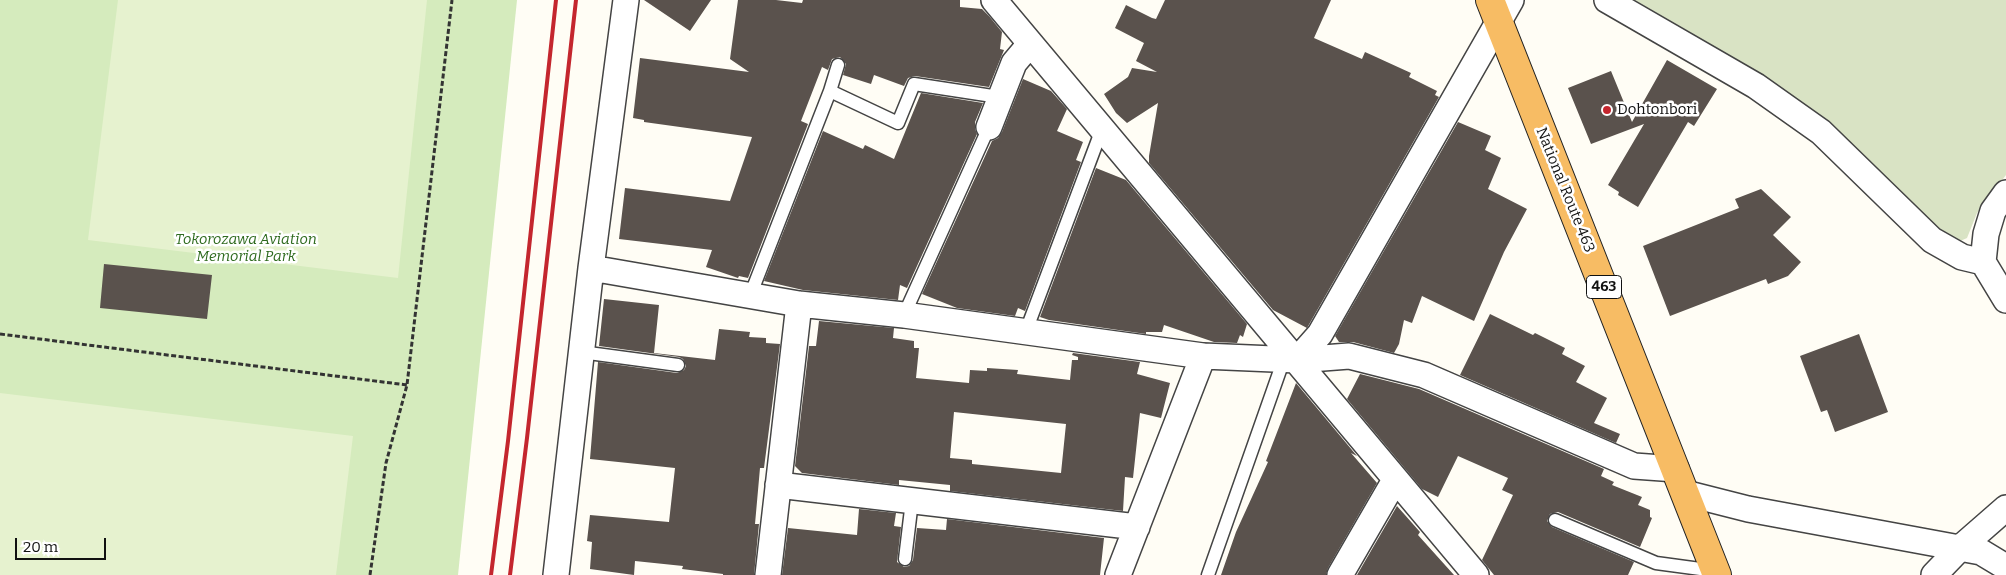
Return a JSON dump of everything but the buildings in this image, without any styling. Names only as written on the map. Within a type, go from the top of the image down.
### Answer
[{"type":"highway","name":"National Route 463","points":[[1500,7],[1716,573]]},
{"type":"street","points":[[556,575],[591,268],[626,0]]},
{"type":"street","points":[[994,0],[1291,360],[1394,480],[1465,570]]},
{"type":"street","points":[[1607,0],[1756,86],[1821,132],[1932,240],[1962,256],[1983,262]]},
{"type":"street","points":[[1291,360],[1320,334],[1500,7]]},
{"type":"street","points":[[989,127],[999,97],[1014,63],[1030,44]]},
{"type":"street","points":[[2006,193],[1994,211],[1986,234],[1983,262],[2006,300]]},
{"type":"street","points":[[591,268],[799,304],[904,315],[1202,356],[1291,360],[1348,356],[1424,375],[1634,466],[1680,481],[1748,509],[1981,552],[2006,567]]},
{"type":"street","points":[[768,575],[799,304]]},
{"type":"street","points":[[1118,575],[1202,356]]},
{"type":"street","points":[[1340,575],[1394,480]]},
{"type":"street","points":[[778,485],[1137,527]]},
{"type":"street","points":[[1934,575],[1959,549],[2006,508]]},
{"type":"lane","points":[[750,296],[830,91],[838,65]]},
{"type":"lane","points":[[830,91],[898,123],[914,84],[999,97]]},
{"type":"lane","points":[[904,315],[989,127]]},
{"type":"lane","points":[[1026,331],[1102,129]]},
{"type":"lane","points":[[582,352],[678,365]]},
{"type":"lane","points":[[1208,575],[1291,360]]},
{"type":"lane","points":[[905,559],[912,501]]},
{"type":"lane","points":[[1555,520],[1656,563],[1716,573]]},
{"type":"path","points":[[370,575],[386,463],[407,385],[452,0]]},
{"type":"path","points":[[0,334],[407,385]]},
{"type":"green space","name":"Tokorozawa Aviation Memorial Park","points":[[0,0],[517,0],[458,575],[0,575]]},
{"type":"green space","points":[[118,0],[427,0],[398,278],[88,240]]},
{"type":"green space","points":[[1628,0],[2006,0],[2006,175],[1977,213],[1967,238],[1958,242],[1935,227]]},
{"type":"green space","points":[[0,393],[353,436],[336,575],[0,575]]},
{"type":"railway","points":[[491,575],[508,441],[556,0]]},
{"type":"railway","points":[[510,575],[576,0]]},
{"type":"place","name":"Dohtonbori","points":[[1607,110]]}]
